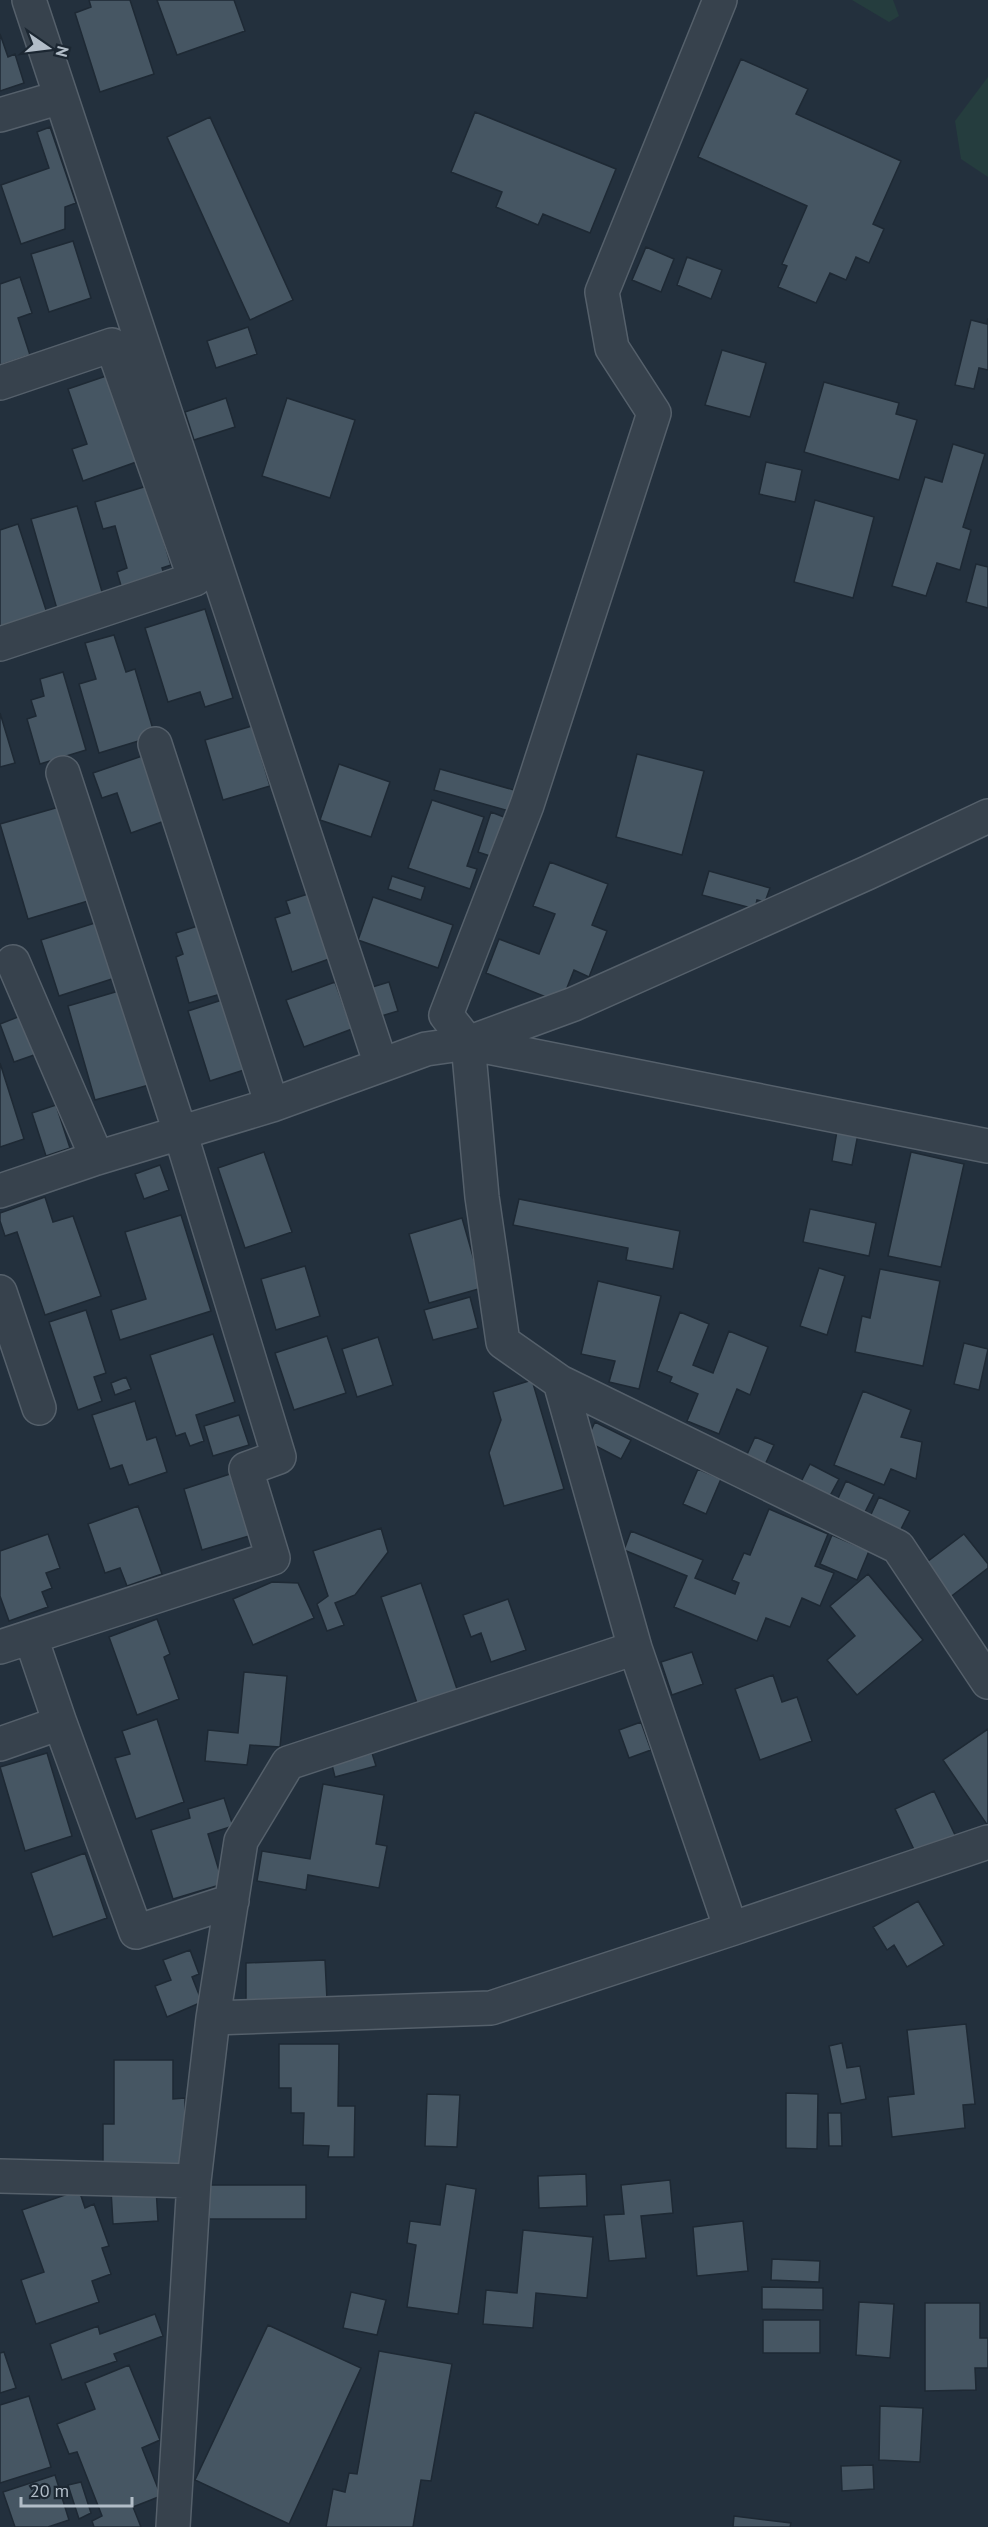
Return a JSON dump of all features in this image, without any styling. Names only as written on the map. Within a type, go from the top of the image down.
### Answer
[{"type":"street","points":[[0,644],[195,579],[197,550],[30,0]]},
{"type":"street","points":[[720,0],[602,292],[612,348],[654,413],[527,805],[446,1015],[468,1042],[482,1197],[503,1342],[560,1382],[898,1547],[988,1682]]},
{"type":"street","points":[[0,115],[61,97]]},
{"type":"street","points":[[0,383],[112,345],[197,550],[381,1065]]},
{"type":"street","points":[[155,744],[272,1105]]},
{"type":"street","points":[[0,1647],[273,1558],[246,1469],[279,1457],[180,1132],[63,773]]},
{"type":"street","points":[[0,1191],[97,1158],[272,1105],[426,1049],[468,1042],[574,1004],[867,873],[988,816]]},
{"type":"street","points":[[12,962],[97,1158]]},
{"type":"street","points":[[468,1042],[988,1146]]},
{"type":"street","points":[[0,1292],[39,1408]]},
{"type":"street","points":[[560,1382],[635,1648],[731,1929]]},
{"type":"street","points":[[31,1638],[136,1932],[232,1901]]},
{"type":"street","points":[[172,2527],[194,2181],[213,2018],[241,1841],[288,1763],[635,1648]]},
{"type":"street","points":[[0,1744],[60,1723]]},
{"type":"street","points":[[213,2018],[491,2008],[988,1842]]},
{"type":"street","points":[[0,2176],[194,2181]]},
{"type":"green space","points":[[852,0],[893,0],[899,16],[889,22]]},
{"type":"green space","points":[[988,77],[988,177],[961,159],[955,121]]},
{"type":"building","points":[[89,0],[130,0],[154,74],[100,92],[75,13],[91,7]]},
{"type":"building","points":[[157,0],[234,0],[245,31],[177,55]]},
{"type":"building","points":[[0,34],[8,57],[15,54],[24,83],[0,91]]},
{"type":"building","points":[[741,59],[808,89],[796,114],[901,161],[873,224],[884,229],[869,263],[856,257],[846,280],[830,273],[816,303],[778,287],[787,266],[782,264],[807,206],[698,157]]},
{"type":"building","points":[[475,112],[616,169],[590,233],[543,214],[538,225],[496,207],[502,192],[451,172]]},
{"type":"building","points":[[210,117],[293,300],[250,320],[167,137]]},
{"type":"building","points":[[50,127],[76,203],[65,207],[65,229],[21,244],[1,185],[49,168],[37,132]]},
{"type":"building","points":[[73,241],[91,298],[49,312],[31,254]]},
{"type":"building","points":[[646,247],[674,259],[661,292],[632,280]]},
{"type":"building","points":[[687,257],[722,270],[711,299],[677,285]]},
{"type":"building","points":[[20,277],[32,313],[18,318],[30,355],[0,365],[0,284]]},
{"type":"building","points":[[988,318],[988,370],[979,368],[974,389],[955,385],[971,320],[987,324]]},
{"type":"building","points":[[248,327],[257,354],[216,368],[207,341]]},
{"type":"building","points":[[722,350],[766,363],[750,417],[705,405]]},
{"type":"building","points":[[109,375],[139,461],[83,481],[72,449],[87,444],[68,389]]},
{"type":"building","points":[[824,382],[899,403],[896,414],[917,420],[899,480],[804,452]]},
{"type":"building","points":[[226,398],[235,427],[194,440],[185,412]]},
{"type":"building","points":[[287,398],[355,420],[330,498],[262,476]]},
{"type":"building","points":[[953,444],[985,454],[963,527],[971,530],[960,570],[937,563],[926,596],[892,586],[925,477],[942,482]]},
{"type":"building","points":[[766,462],[802,470],[795,502],[759,494]]},
{"type":"building","points":[[147,486],[171,565],[162,568],[165,576],[122,589],[117,572],[127,568],[115,526],[103,529],[95,502]]},
{"type":"building","points":[[815,500],[874,517],[853,598],[794,582]]},
{"type":"building","points":[[77,506],[105,602],[59,616],[31,519]]},
{"type":"building","points":[[18,524],[47,613],[0,628],[0,530]]},
{"type":"building","points":[[976,564],[988,567],[988,608],[966,602]]},
{"type":"building","points":[[205,609],[233,698],[205,707],[200,692],[168,702],[145,628]]},
{"type":"building","points":[[114,635],[126,672],[135,669],[155,736],[99,753],[79,684],[96,679],[85,643]]},
{"type":"building","points":[[63,672],[86,750],[40,764],[27,719],[36,716],[31,700],[44,696],[40,679]]},
{"type":"building","points":[[0,713],[15,763],[0,767]]},
{"type":"building","points":[[252,726],[270,786],[223,800],[205,740]]},
{"type":"building","points":[[148,754],[170,819],[131,833],[117,793],[102,798],[93,773]]},
{"type":"building","points":[[637,754],[704,771],[682,855],[616,837]]},
{"type":"building","points":[[339,764],[390,782],[371,837],[320,820]]},
{"type":"building","points":[[440,769],[521,792],[516,813],[434,790]]},
{"type":"building","points":[[432,800],[484,817],[467,866],[477,869],[470,889],[408,868]]},
{"type":"building","points":[[59,807],[88,901],[28,919],[0,824]]},
{"type":"building","points":[[491,812],[509,819],[496,858],[478,852]]},
{"type":"building","points":[[550,862],[608,884],[592,925],[607,931],[589,977],[574,970],[561,1003],[486,973],[499,939],[539,954],[555,914],[533,906]]},
{"type":"building","points":[[709,871],[770,888],[765,902],[757,900],[755,909],[702,895]]},
{"type":"building","points":[[392,876],[425,887],[421,900],[388,889]]},
{"type":"building","points":[[311,893],[332,958],[292,972],[275,918],[290,913],[286,901]]},
{"type":"building","points":[[373,897],[453,925],[438,968],[358,940]]},
{"type":"building","points":[[98,922],[115,978],[59,996],[41,940]]},
{"type":"building","points":[[207,923],[228,992],[189,1003],[176,957],[183,954],[176,933]]},
{"type":"building","points":[[335,982],[352,1029],[304,1047],[286,1000]]},
{"type":"building","points":[[389,982],[398,1011],[378,1017],[369,988]]},
{"type":"building","points":[[122,990],[149,1085],[95,1100],[68,1006]]},
{"type":"building","points":[[225,999],[247,1069],[210,1081],[188,1011]]},
{"type":"building","points":[[23,1015],[37,1054],[14,1062],[0,1024]]},
{"type":"building","points":[[0,1063],[24,1139],[0,1147]]},
{"type":"building","points":[[56,1105],[70,1148],[46,1156],[32,1113]]},
{"type":"building","points":[[837,1131],[858,1134],[852,1165],[832,1161]]},
{"type":"building","points":[[264,1152],[292,1232],[245,1248],[218,1168]]},
{"type":"building","points":[[911,1152],[964,1164],[941,1267],[888,1256]]},
{"type":"building","points":[[160,1165],[169,1190],[144,1199],[135,1174]]},
{"type":"building","points":[[45,1197],[53,1222],[73,1216],[101,1296],[45,1315],[17,1232],[5,1236],[0,1213]]},
{"type":"building","points":[[519,1199],[680,1231],[673,1269],[626,1260],[628,1248],[513,1225]]},
{"type":"building","points":[[810,1209],[876,1223],[869,1256],[803,1242]]},
{"type":"building","points":[[181,1215],[211,1311],[120,1340],[111,1310],[146,1299],[125,1232]]},
{"type":"building","points":[[462,1218],[482,1288],[429,1303],[409,1234]]},
{"type":"building","points":[[305,1266],[320,1316],[276,1330],[261,1279]]},
{"type":"building","points":[[819,1268],[845,1276],[827,1335],[800,1326]]},
{"type":"building","points":[[880,1269],[940,1281],[923,1366],[855,1352],[862,1316],[870,1318]]},
{"type":"building","points":[[598,1281],[661,1296],[639,1389],[609,1382],[615,1361],[581,1354]]},
{"type":"building","points":[[470,1297],[478,1328],[433,1340],[424,1310]]},
{"type":"building","points":[[86,1310],[106,1373],[94,1377],[102,1401],[78,1410],[49,1322]]},
{"type":"building","points":[[680,1312],[709,1324],[693,1365],[713,1373],[729,1331],[768,1347],[750,1395],[737,1389],[719,1434],[687,1421],[698,1394],[670,1382],[672,1377],[657,1371]]},
{"type":"building","points":[[213,1334],[235,1402],[196,1415],[204,1441],[190,1446],[185,1433],[176,1436],[150,1355]]},
{"type":"building","points":[[327,1336],[346,1393],[294,1410],[275,1353]]},
{"type":"building","points":[[378,1337],[393,1385],[357,1397],[342,1349]]},
{"type":"building","points":[[964,1343],[988,1349],[979,1390],[954,1384]]},
{"type":"building","points":[[126,1377],[131,1389],[115,1395],[111,1383]]},
{"type":"building","points":[[532,1380],[564,1489],[504,1506],[489,1453],[501,1420],[493,1392]]},
{"type":"building","points":[[863,1391],[911,1410],[901,1437],[922,1442],[916,1479],[891,1469],[884,1485],[834,1465]]},
{"type":"building","points":[[135,1401],[147,1440],[156,1437],[167,1472],[129,1485],[122,1465],[110,1469],[92,1415]]},
{"type":"building","points":[[239,1415],[249,1445],[213,1456],[204,1426]]},
{"type":"building","points":[[595,1422],[631,1440],[621,1459],[586,1441]]},
{"type":"building","points":[[755,1437],[774,1445],[763,1469],[744,1461]]},
{"type":"building","points":[[810,1464],[839,1479],[826,1503],[798,1488]]},
{"type":"building","points":[[698,1469],[721,1479],[706,1514],[683,1504]]},
{"type":"building","points":[[230,1474],[249,1536],[202,1550],[184,1489]]},
{"type":"building","points":[[846,1481],[874,1494],[861,1520],[834,1507]]},
{"type":"building","points":[[879,1497],[910,1511],[897,1537],[867,1523]]},
{"type":"building","points":[[138,1506],[162,1574],[127,1586],[120,1568],[105,1573],[88,1524]]},
{"type":"building","points":[[769,1509],[828,1534],[815,1566],[834,1573],[820,1606],[802,1598],[790,1627],[766,1618],[757,1641],[674,1607],[687,1576],[624,1550],[631,1531],[703,1560],[695,1578],[735,1594],[739,1583],[732,1580],[744,1553],[750,1555]]},
{"type":"building","points":[[381,1528],[388,1552],[355,1595],[335,1603],[344,1625],[327,1631],[317,1604],[328,1596],[313,1551]]},
{"type":"building","points":[[48,1534],[60,1568],[46,1573],[52,1588],[42,1592],[48,1607],[9,1621],[0,1596],[0,1551]]},
{"type":"building","points":[[964,1534],[988,1564],[988,1568],[949,1598],[923,1565]]},
{"type":"building","points":[[832,1535],[869,1551],[857,1580],[820,1564]]},
{"type":"building","points":[[868,1574],[923,1640],[857,1695],[827,1660],[855,1636],[830,1606]]},
{"type":"building","points":[[272,1582],[298,1583],[314,1618],[253,1645],[233,1599]]},
{"type":"building","points":[[421,1583],[459,1695],[419,1709],[381,1597]]},
{"type":"building","points":[[508,1599],[526,1650],[491,1662],[481,1633],[471,1637],[463,1615]]},
{"type":"building","points":[[157,1619],[170,1654],[164,1657],[179,1699],[137,1715],[109,1637]]},
{"type":"building","points":[[692,1652],[703,1684],[672,1695],[661,1662]]},
{"type":"building","points":[[244,1672],[287,1676],[280,1747],[250,1745],[247,1765],[205,1761],[208,1730],[238,1733]]},
{"type":"building","points":[[773,1675],[782,1702],[797,1697],[812,1741],[760,1760],[735,1689]]},
{"type":"building","points":[[157,1719],[184,1802],[136,1819],[115,1758],[130,1754],[122,1731]]},
{"type":"building","points":[[641,1722],[651,1750],[629,1758],[619,1730]]},
{"type":"building","points":[[988,1729],[988,1826],[943,1760]]},
{"type":"building","points":[[47,1753],[72,1836],[25,1851],[0,1767]]},
{"type":"building","points":[[372,1753],[376,1766],[335,1777],[332,1765]]},
{"type":"building","points":[[323,1784],[384,1795],[376,1844],[387,1846],[379,1888],[308,1875],[306,1890],[257,1881],[262,1851],[310,1859]]},
{"type":"building","points":[[934,1791],[956,1837],[917,1856],[895,1809]]},
{"type":"building","points":[[224,1798],[233,1826],[208,1834],[223,1884],[173,1899],[151,1830],[190,1818],[188,1809]]},
{"type":"building","points":[[85,1853],[107,1918],[53,1937],[31,1873]]},
{"type":"building","points":[[918,1901],[944,1945],[907,1967],[894,1945],[887,1950],[873,1927]]},
{"type":"building","points":[[190,1950],[199,1974],[192,1977],[202,2002],[167,2017],[155,1986],[171,1980],[163,1960]]},
{"type":"building","points":[[325,1960],[327,2000],[246,2003],[246,1963]]},
{"type":"building","points":[[966,2024],[975,2104],[963,2105],[965,2128],[892,2137],[888,2097],[914,2094],[907,2030]]},
{"type":"building","points":[[842,2043],[847,2068],[860,2066],[866,2099],[841,2104],[829,2046]]},
{"type":"building","points":[[279,2044],[339,2044],[338,2106],[355,2106],[354,2157],[328,2157],[329,2146],[303,2145],[304,2113],[291,2113],[291,2088],[279,2088]]},
{"type":"building","points":[[114,2060],[173,2060],[173,2099],[185,2098],[185,2169],[103,2169],[103,2124],[114,2124]]},
{"type":"building","points":[[786,2093],[818,2094],[817,2149],[786,2148]]},
{"type":"building","points":[[427,2094],[460,2095],[457,2147],[425,2146]]},
{"type":"building","points":[[828,2113],[841,2113],[842,2146],[829,2146]]},
{"type":"building","points":[[586,2174],[587,2206],[539,2208],[538,2176]]},
{"type":"building","points":[[670,2180],[673,2213],[641,2216],[646,2258],[609,2261],[604,2215],[624,2214],[621,2185]]},
{"type":"building","points":[[446,2184],[476,2189],[458,2314],[407,2307],[416,2245],[407,2243],[410,2221],[440,2225]]},
{"type":"building","points":[[209,2185],[306,2185],[306,2219],[209,2219]]},
{"type":"building","points":[[156,2188],[158,2221],[113,2224],[111,2190]]},
{"type":"building","points":[[79,2190],[85,2208],[94,2204],[109,2246],[102,2248],[111,2274],[92,2281],[99,2302],[36,2324],[21,2280],[44,2272],[22,2210]]},
{"type":"building","points":[[743,2221],[748,2271],[697,2276],[693,2227]]},
{"type":"building","points":[[523,2230],[593,2237],[587,2298],[536,2293],[533,2328],[483,2324],[486,2290],[517,2293]]},
{"type":"building","points":[[772,2259],[820,2261],[819,2282],[771,2280]]},
{"type":"building","points":[[762,2287],[823,2288],[823,2310],[762,2309]]},
{"type":"building","points":[[351,2292],[386,2300],[377,2335],[343,2328]]},
{"type":"building","points":[[859,2302],[894,2304],[890,2358],[856,2355]]},
{"type":"building","points":[[925,2303],[980,2303],[980,2338],[988,2338],[988,2368],[975,2368],[976,2390],[925,2391]]},
{"type":"building","points":[[155,2314],[163,2336],[114,2354],[117,2361],[62,2380],[50,2344],[98,2326],[100,2334]]},
{"type":"building","points":[[763,2320],[820,2320],[820,2353],[763,2353]]},
{"type":"building","points":[[268,2325],[361,2368],[289,2524],[195,2480]]},
{"type":"building","points":[[379,2351],[452,2364],[431,2481],[421,2480],[413,2527],[326,2527],[333,2489],[345,2492],[349,2473],[357,2474]]},
{"type":"building","points":[[4,2352],[16,2388],[0,2393],[0,2353]]},
{"type":"building","points":[[129,2365],[160,2440],[142,2448],[161,2496],[133,2507],[141,2527],[94,2527],[92,2521],[102,2516],[77,2452],[69,2454],[57,2424],[95,2409],[85,2383]]},
{"type":"building","points":[[29,2396],[51,2467],[0,2483],[0,2405]]},
{"type":"building","points":[[880,2406],[923,2408],[920,2462],[879,2460]]},
{"type":"building","points":[[873,2465],[874,2489],[842,2491],[841,2466]]},
{"type":"building","points":[[55,2475],[69,2520],[48,2527],[15,2527],[3,2492]]},
{"type":"building","points":[[81,2482],[91,2513],[79,2519],[68,2485]]},
{"type":"building","points":[[734,2516],[791,2523],[790,2527],[733,2527]]}]
